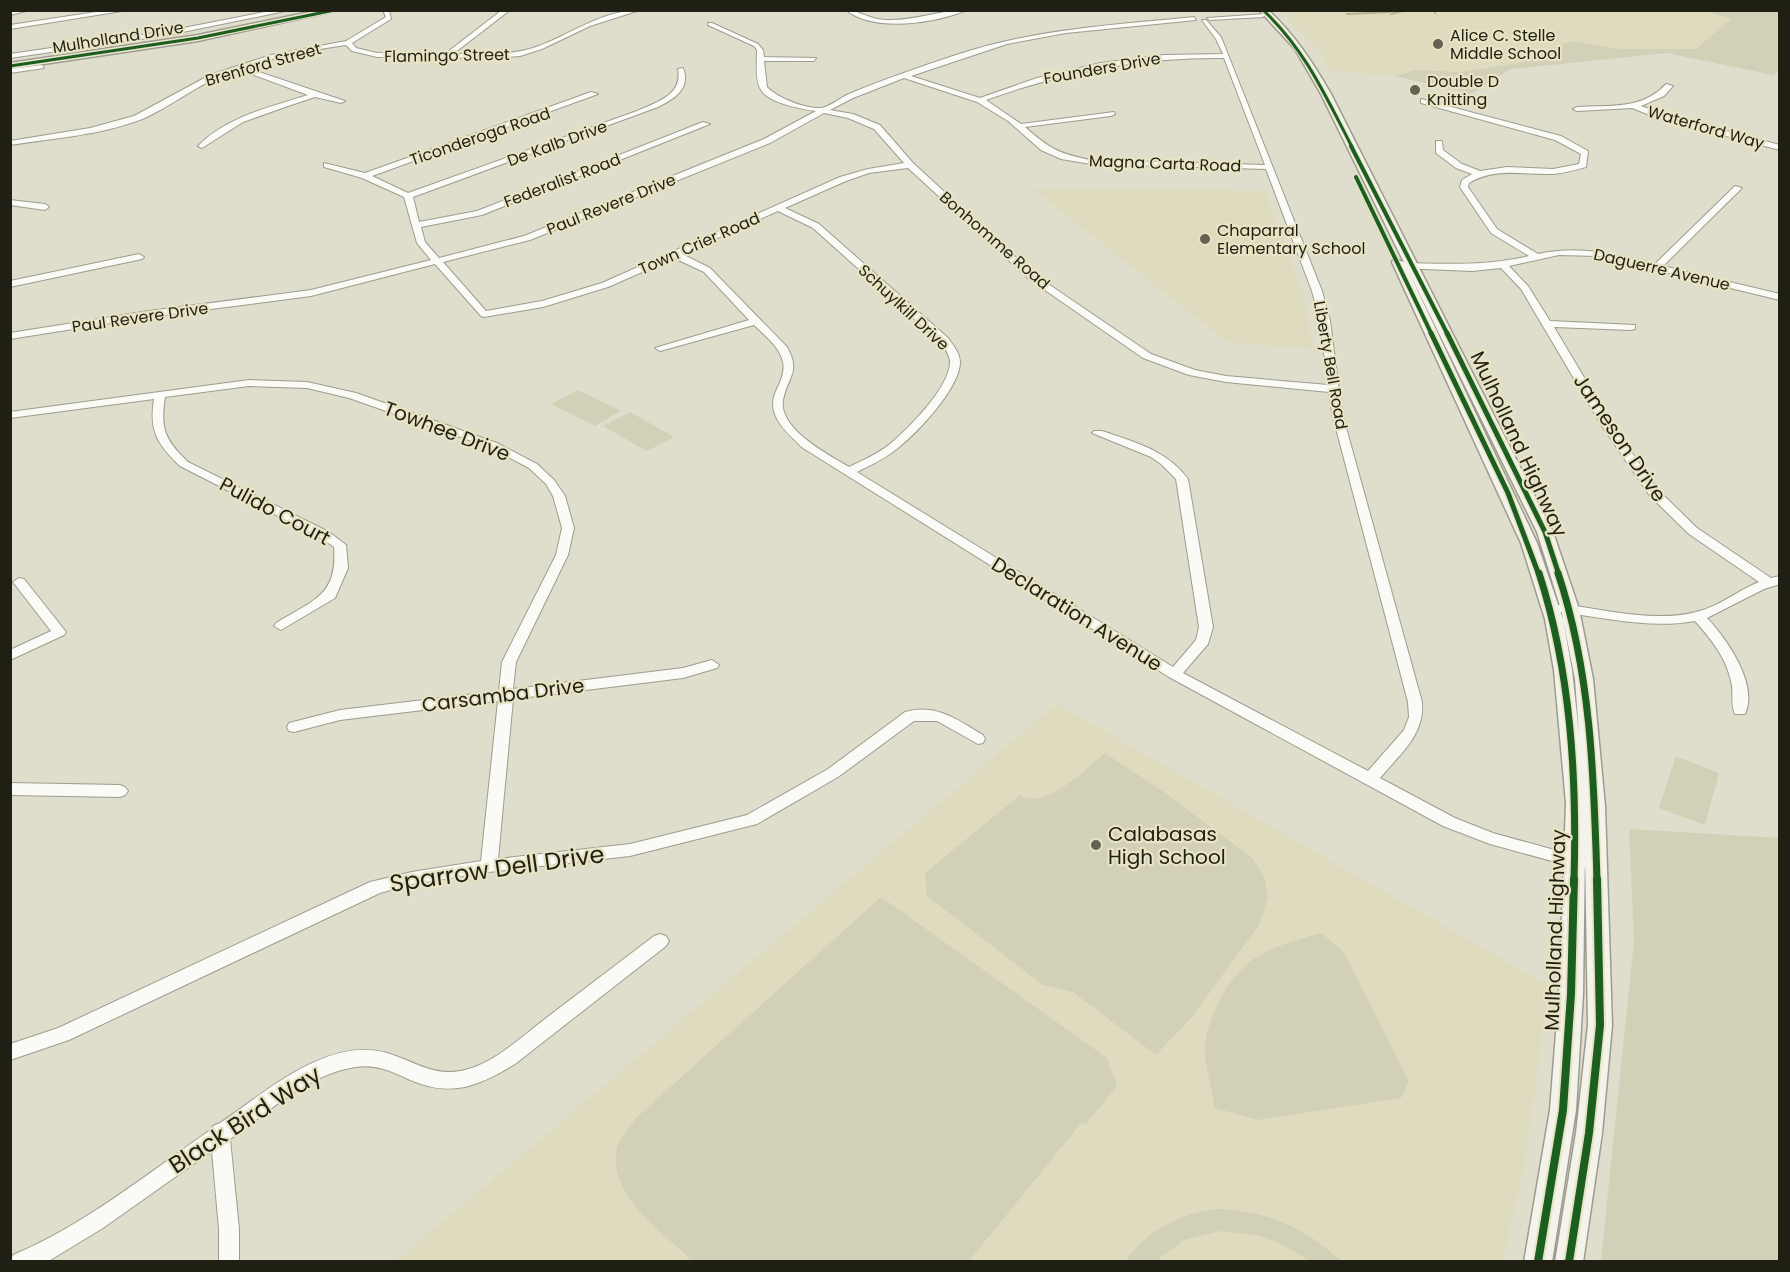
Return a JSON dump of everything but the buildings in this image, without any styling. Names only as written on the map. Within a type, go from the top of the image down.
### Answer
[{"type":"main road","name":"Mulholland Drive","points":[[10,61],[182,36],[310,10]]},
{"type":"main road","name":"Mulholland Drive","points":[[10,66],[198,38],[335,10]]},
{"type":"main road","name":"Mulholland Highway","points":[[1259,13],[1280,36],[1305,72],[1407,266],[1529,543],[1560,607],[1588,706],[1595,806],[1585,864],[1571,994],[1563,1110],[1538,1262]]},
{"type":"main road","name":"Mulholland Highway","points":[[1569,1262],[1589,1133],[1600,1025],[1600,942],[1585,864]]},
{"type":"street","points":[[10,13],[27,10]]},
{"type":"street","points":[[10,27],[125,10]]},
{"type":"street","points":[[10,56],[157,35],[287,10]]},
{"type":"street","name":"Flamingo Street","points":[[386,10],[389,18],[348,43],[354,50],[377,55],[520,54],[540,48],[588,25],[637,10]]},
{"type":"street","points":[[446,56],[507,10]]},
{"type":"street","points":[[851,13],[895,22],[964,10]]},
{"type":"street","name":"Paul Revere Drive","points":[[10,336],[149,314],[311,293],[436,262],[527,238],[766,141],[850,96],[981,49],[1033,36],[1117,24],[1259,13]]},
{"type":"street","name":"Liberty Bell Road","points":[[1200,17],[1219,38],[1227,56],[1267,167],[1317,291],[1325,321],[1332,388],[1415,702],[1416,717],[1410,732],[1370,779]]},
{"type":"street","points":[[710,24],[756,45],[761,59],[814,59]]},
{"type":"street","name":"Brenford Street","points":[[10,142],[109,126],[159,109],[196,84],[240,68],[314,47],[348,43]]},
{"type":"street","name":"Founders Drive","points":[[980,100],[1025,83],[1098,66],[1170,56],[1227,56]]},
{"type":"street","name":"Bonhomme Road","points":[[761,59],[764,88],[769,94],[790,104],[850,116],[877,127],[910,165],[1032,277],[1147,356],[1193,373],[1226,379],[1332,388]]},
{"type":"street","points":[[10,72],[42,67]]},
{"type":"street","points":[[240,68],[315,95],[341,100]]},
{"type":"street","name":"De Kalb Drive","points":[[408,196],[640,113],[670,99],[682,85],[684,76],[681,69]]},
{"type":"street","name":"Magna Carta Road","points":[[904,76],[980,100],[1019,126],[1044,148],[1064,157],[1091,162],[1267,167]]},
{"type":"street","points":[[1577,110],[1632,105],[1652,100],[1665,93],[1669,86]]},
{"type":"street","name":"Ticonderoga Road","points":[[365,176],[594,94]]},
{"type":"street","points":[[202,146],[209,139],[255,115],[315,95]]},
{"type":"street","points":[[1424,101],[1558,138],[1585,153],[1582,165],[1572,170],[1550,173],[1493,171],[1477,173],[1465,182],[1464,187],[1494,231],[1535,256]]},
{"type":"street","name":"Waterford Way","points":[[1632,105],[1663,117],[1779,148]]},
{"type":"street","points":[[1019,126],[1111,114]]},
{"type":"street","name":"Federalist Road","points":[[416,225],[479,213],[706,124]]},
{"type":"street","points":[[1439,143],[1439,151],[1447,158],[1477,173]]},
{"type":"street","points":[[327,165],[365,176],[408,196],[421,243],[436,262]]},
{"type":"street","name":"Town Crier Road","points":[[436,262],[484,314],[577,295],[855,174],[910,165]]},
{"type":"street","points":[[1658,266],[1737,188]]},
{"type":"street","points":[[10,202],[45,207]]},
{"type":"street","name":"Schuylkill Drive","points":[[778,208],[816,226],[944,340],[953,352],[955,366],[949,382],[908,432],[883,454],[849,472]]},
{"type":"street","name":"Daguerre Avenue","points":[[1407,266],[1503,265],[1535,256],[1569,252],[1598,253],[1779,297]]},
{"type":"street","name":"Declaration Avenue","points":[[674,254],[707,270],[790,359],[790,371],[776,402],[778,415],[787,429],[807,446],[1174,674],[1449,822],[1490,838],[1585,864]]},
{"type":"street","points":[[10,284],[140,257]]},
{"type":"street","name":"Jameson Drive","points":[[1503,265],[1525,288],[1608,426],[1654,493],[1693,531],[1774,581]]},
{"type":"street","points":[[660,348],[756,321]]},
{"type":"street","points":[[1547,324],[1631,327]]},
{"type":"street","name":"Towhee Drive","points":[[10,416],[249,383],[307,385],[333,390],[493,445],[532,466],[550,482],[559,496],[568,528],[562,555],[509,662],[489,866]]},
{"type":"street","name":"Pulido Court","points":[[160,394],[156,428],[172,453],[184,464],[325,535],[340,545],[342,568],[330,595],[281,626]]},
{"type":"street","points":[[1098,433],[1158,456],[1174,467],[1182,479],[1206,627],[1203,641],[1174,674]]},
{"type":"street","points":[[1560,607],[1636,616],[1698,616],[1774,581]]},
{"type":"street","points":[[10,656],[59,632],[19,582]]},
{"type":"street","points":[[1698,616],[1722,643],[1736,669],[1742,692],[1740,710]]},
{"type":"street","name":"Carsamba Drive","points":[[294,727],[340,715],[683,673],[712,665]]},
{"type":"street","name":"Sparrow Dell Drive","points":[[10,1052],[63,1034],[376,887],[412,878],[489,866],[630,850],[751,820],[833,773],[910,716],[932,714],[942,717],[978,739]]},
{"type":"street","points":[[10,789],[120,791]]},
{"type":"street","name":"Black Bird Way","points":[[20,1262],[45,1252],[96,1221],[220,1132],[307,1074],[335,1062],[359,1058],[382,1059],[439,1082],[459,1081],[482,1074],[508,1058],[660,941]]},
{"type":"street","points":[[220,1132],[229,1228],[229,1262]]},
{"type":"shaded area","name":"Alice C. Stelle Middle School","points":[[1345,10],[1706,11],[1732,18],[1696,49],[1620,49],[1571,41],[1519,63],[1462,72],[1416,70],[1394,76],[1329,70],[1319,51],[1282,12],[1336,13]]},
{"type":"shaded area","points":[[1706,11],[1779,11],[1779,70],[1773,75],[1667,53],[1511,69],[1471,94],[1395,76],[1416,70],[1462,72],[1519,63],[1571,41],[1620,49],[1696,49],[1731,19]]},
{"type":"shaded area","points":[[1032,188],[1265,191],[1303,294],[1313,349],[1227,342]]},
{"type":"shaded area","points":[[578,390],[621,411],[595,426],[551,404]]},
{"type":"shaded area","points":[[630,412],[674,437],[647,451],[603,426]]},
{"type":"shaded area","name":"Calabasas High School","points":[[1057,704],[1549,986],[1525,1162],[1503,1261],[395,1262]]},
{"type":"shaded area","points":[[1105,753],[1164,792],[1252,858],[1264,876],[1268,897],[1259,925],[1191,1018],[1156,1055],[1073,992],[1043,985],[927,896],[925,873],[1020,795],[1030,798],[1053,793],[1077,777]]},
{"type":"shaded area","points":[[1676,756],[1719,773],[1705,825],[1659,808]]},
{"type":"shaded area","points":[[1629,829],[1779,838],[1779,1261],[1601,1261],[1634,940]]},
{"type":"shaded area","points":[[881,897],[1107,1058],[1117,1086],[1085,1125],[1082,1122],[969,1261],[693,1261],[653,1225],[628,1197],[620,1181],[616,1165],[620,1140],[637,1117]]},
{"type":"shaded area","points":[[1321,933],[1344,952],[1409,1081],[1401,1098],[1257,1120],[1215,1108],[1205,1045],[1210,1022],[1219,1001],[1239,972],[1261,954]]},
{"type":"shaded area","points":[[1216,1209],[1251,1213],[1283,1223],[1313,1239],[1341,1261],[1310,1261],[1280,1243],[1260,1236],[1221,1231],[1184,1240],[1156,1261],[1125,1261],[1144,1241],[1164,1226],[1188,1215]]},
{"type":"waterway","points":[[1391,14],[1407,10]]},
{"type":"waterway","points":[[1347,14],[1390,12]]},
{"type":"cycle path","points":[[10,66],[198,38],[335,10]]},
{"type":"cycle path","points":[[1263,10],[1282,27],[1313,70],[1376,190],[1545,532],[1570,609],[1584,679],[1595,806],[1600,1025],[1589,1133],[1569,1262]]},
{"type":"cycle path","points":[[1356,177],[1508,493],[1529,543],[1554,619],[1563,670],[1576,803],[1571,994],[1563,1110],[1538,1262]]},
{"type":"place","name":"Alice C. Stelle Middle School","points":[[1438,44]]},
{"type":"place","name":"Double D Knitting","points":[[1415,90]]},
{"type":"place","name":"Chaparral Elementary School","points":[[1205,239]]},
{"type":"place","name":"Calabasas High School","points":[[1096,845]]}]
